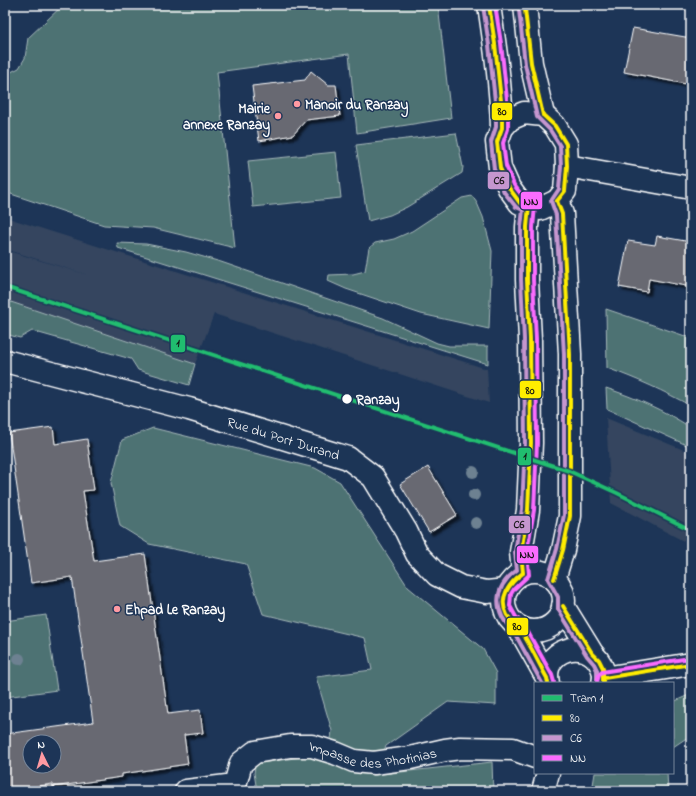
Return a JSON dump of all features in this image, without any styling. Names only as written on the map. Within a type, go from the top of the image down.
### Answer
[{"type":"street","points":[[489,5],[502,110],[502,128],[497,142],[500,168],[508,188],[520,203],[540,208],[557,201],[565,191],[567,166],[566,144],[555,126],[543,115],[531,63],[525,5]]},
{"type":"street","points":[[502,128],[510,119],[524,113],[543,115]]},
{"type":"street","points":[[567,166],[691,188]]},
{"type":"street","points":[[554,579],[563,550],[570,516],[570,354],[562,214],[557,201]]},
{"type":"street","points":[[523,573],[521,552],[528,510],[531,444],[530,339],[527,272],[527,227],[529,206]]},
{"type":"street","name":"Rue du Port Durand","points":[[5,361],[189,409],[348,458],[373,477],[406,531],[417,554],[437,574],[461,587],[487,592],[506,590]]},
{"type":"street","points":[[519,628],[538,631],[555,623],[560,615],[564,596],[554,579],[539,572],[531,571],[523,573],[513,580],[506,590],[504,599],[504,607],[507,615],[519,628],[547,681]]},
{"type":"street","points":[[563,606],[592,653],[599,660],[603,668],[604,680],[691,664]]},
{"type":"street","points":[[547,681],[551,661],[558,654],[575,648],[584,649],[592,653]]},
{"type":"street","name":"Impasse des Photinias","points":[[235,788],[241,763],[255,752],[290,746],[312,746],[354,761],[374,763],[410,758],[460,748],[513,749],[534,757]]},
{"type":"street","points":[[544,791],[548,774]]},
{"type":"street","points":[[186,791],[235,788]]},
{"type":"shaded area","points":[[5,217],[487,369],[489,403],[214,314],[195,364],[5,300],[5,250],[88,275],[5,249]]},
{"type":"shaded area","points":[[606,418],[691,453],[691,545],[611,503]]},
{"type":"green space","points":[[63,5],[438,5],[451,118],[357,133],[349,54],[217,72],[235,248],[153,228],[104,225],[5,192],[5,75],[19,68],[25,58],[28,38]]},
{"type":"green space","points":[[456,133],[463,167],[462,173],[407,207],[390,215],[368,221],[356,145]]},
{"type":"green space","points":[[336,152],[341,198],[253,207],[248,161]]},
{"type":"green space","points":[[472,196],[483,217],[492,251],[489,329],[421,314],[346,289],[328,281],[329,275],[353,274],[365,271],[369,248],[375,243],[394,239],[412,231],[462,198]]},
{"type":"green space","points":[[117,243],[146,244],[186,252],[221,262],[383,318],[437,343],[449,346],[488,346],[488,364],[118,248]]},
{"type":"green space","points":[[5,300],[195,364],[189,385],[138,370],[131,359],[32,331],[20,338],[5,334]]},
{"type":"green space","points":[[606,309],[691,338],[691,406],[629,376],[607,368]]},
{"type":"green space","points":[[606,388],[649,405],[690,427],[691,447],[607,409]]},
{"type":"green space","points":[[153,428],[315,468],[340,482],[408,587],[483,649],[496,673],[496,705],[448,702],[386,746],[373,775],[492,762],[493,791],[257,791],[254,773],[255,767],[260,763],[316,755],[328,761],[332,731],[316,677],[372,670],[365,638],[263,614],[246,564],[149,544],[120,526],[111,483],[122,440]]},
{"type":"green space","points":[[46,615],[57,690],[5,697],[5,621]]},
{"type":"green space","points":[[691,694],[691,735],[674,746],[674,702]]},
{"type":"green space","points":[[595,774],[667,774],[668,791],[592,791]]},
{"type":"building","points":[[633,28],[691,38],[691,85],[624,72]]},
{"type":"building","name":"Manoir du Ranzay","points":[[311,71],[328,85],[336,85],[340,116],[306,120],[293,135],[259,141],[252,86],[305,80]]},
{"type":"building","points":[[657,236],[691,242],[691,287],[649,279],[647,292],[619,287],[628,241],[655,245]]},
{"type":"building","name":"Ehpad Le Ranzay","points":[[53,427],[55,444],[87,439],[94,490],[83,491],[94,561],[145,554],[168,714],[200,710],[203,733],[184,735],[188,764],[122,774],[122,777],[53,787],[53,784],[5,791],[5,734],[93,722],[72,577],[31,583],[9,433]]},
{"type":"building","points":[[428,467],[457,515],[429,532],[400,484]]},
{"type":"tram line","name":"1","points":[[5,287],[569,471],[691,530]]},
{"type":"transit line","name":"80","points":[[489,5],[502,110],[502,128],[497,142],[500,168],[509,188],[520,203],[529,206]]},
{"type":"transit line","name":"NN","points":[[495,5],[501,43],[508,109],[508,129],[503,143],[506,166],[514,185],[524,198],[532,201],[535,206],[533,227],[533,280],[536,339],[537,443],[534,510],[527,552],[529,575],[514,589],[511,594],[510,606],[516,617],[524,625],[552,675],[554,682]]},
{"type":"transit line","name":"C6","points":[[483,6],[496,110],[496,127],[491,142],[494,169],[504,192],[516,207],[523,210],[521,227],[521,280],[524,339],[525,443],[522,509],[515,552],[517,570],[503,584],[498,600],[502,616],[514,632],[541,682]]},
{"type":"transit line","name":"80","points":[[525,9],[531,63],[543,115]]},
{"type":"transit line","name":"C6","points":[[519,10],[525,64],[537,117],[550,130],[560,146],[561,166],[559,189],[551,201],[556,215],[564,354],[564,515],[557,549],[548,579],[558,597],[558,609],[597,670],[597,682]]},
{"type":"transit line","name":"80","points":[[543,115],[555,126],[566,144],[567,166],[565,191],[557,201]]},
{"type":"transit line","name":"80","points":[[554,579],[563,550],[570,516],[570,354],[562,214],[557,201]]},
{"type":"transit line","name":"80","points":[[523,573],[521,552],[528,510],[531,443],[530,339],[527,280],[527,227],[529,206]]},
{"type":"transit line","name":"80","points":[[523,573],[513,581],[506,591],[504,597],[505,609],[507,615],[520,629],[548,682]]},
{"type":"transit line","name":"80","points":[[563,606],[592,653],[599,660],[603,668],[603,682]]},
{"type":"transit line","name":"NN","points":[[597,682],[599,675],[602,672],[690,658]]},
{"type":"transit line","name":"80","points":[[604,678],[691,664]]},
{"type":"place","name":"Manoir du Ranzay","points":[[297,104]]},
{"type":"place","name":"Mairie annexe Ranzay","points":[[278,116]]},
{"type":"place","name":"Ranzay","points":[[347,399]]},
{"type":"place","name":"Ehpad Le Ranzay","points":[[117,609]]}]
